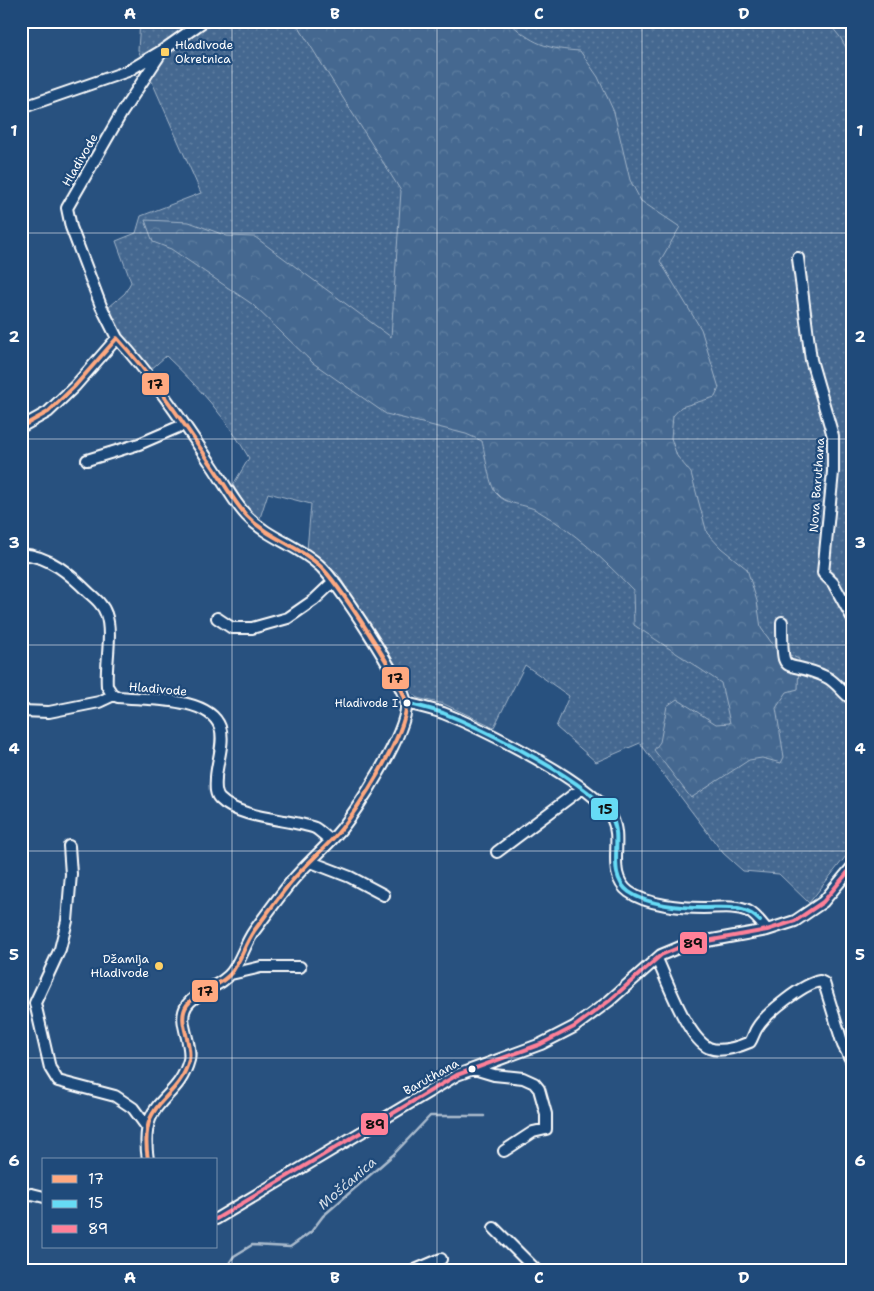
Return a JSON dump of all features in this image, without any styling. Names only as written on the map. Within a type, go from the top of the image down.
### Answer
[{"type":"street","name":"Hladivode","points":[[204,21],[187,26],[163,50],[117,122],[67,208],[70,222],[101,306],[117,338],[132,354],[246,514],[262,530],[313,560],[334,581],[397,683],[406,703]]},
{"type":"street","points":[[21,108],[128,71],[163,50]]},
{"type":"street","name":"Nova Baruthana","points":[[798,258],[811,360],[833,436],[833,472],[823,573],[833,583],[853,619]]},
{"type":"street","points":[[21,427],[48,412],[117,338]]},
{"type":"street","points":[[87,460],[139,444],[183,425]]},
{"type":"street","name":"Hladivode","points":[[21,554],[45,559],[59,566],[77,580],[102,606],[108,621],[107,686],[114,695],[189,704],[206,711],[215,719],[220,728],[216,789],[220,799],[266,819],[316,829],[330,840]]},
{"type":"street","points":[[217,618],[232,628],[252,628],[288,618],[314,600],[334,581]]},
{"type":"street","points":[[782,622],[782,658],[785,664],[792,668],[827,678],[853,700]]},
{"type":"street","points":[[21,711],[49,712],[99,702],[114,695]]},
{"type":"street","points":[[231,974],[253,934],[292,881],[337,834],[380,770],[401,728],[406,703],[441,712],[536,758],[603,805],[612,819],[617,834],[616,870],[621,886],[631,894],[658,902],[702,908],[742,909],[758,919],[767,930]]},
{"type":"street","points":[[497,852],[579,787]]},
{"type":"street","points":[[69,846],[71,874],[67,921],[60,949],[35,1004],[50,1068],[58,1081],[115,1096],[134,1108],[147,1128]]},
{"type":"street","points":[[311,862],[350,877],[384,895]]},
{"type":"street","name":"Baruthana","points":[[218,1218],[457,1075],[541,1044],[574,1027],[609,1001],[656,958],[685,945],[767,930],[795,921],[823,902],[853,866]]},
{"type":"street","points":[[656,958],[692,1030],[709,1048],[725,1050],[750,1042],[757,1028],[802,988],[820,981],[824,983],[843,1045],[853,1064]]},
{"type":"street","points":[[148,1158],[147,1128],[155,1107],[179,1081],[186,1069],[190,1048],[183,1017],[187,1005],[231,974],[261,967],[300,967]]},
{"type":"street","points":[[474,1069],[494,1075],[528,1079],[539,1089],[547,1120],[546,1129],[532,1132],[504,1151]]},
{"type":"street","points":[[21,1195],[32,1194],[42,1196]]},
{"type":"street","points":[[494,1228],[536,1270]]},
{"type":"street","points":[[415,1270],[441,1259]]},
{"type":"green space","points":[[140,21],[853,21],[853,856],[846,856],[809,903],[779,874],[743,871],[723,853],[640,743],[596,762],[556,727],[569,696],[525,665],[494,727],[444,704],[417,698],[400,678],[338,574],[307,550],[311,504],[268,493],[259,521],[248,510],[233,485],[249,458],[222,417],[166,356],[149,371],[120,333],[108,308],[125,293],[131,282],[116,241],[136,233],[141,216],[201,193],[138,50]]},
{"type":"green space","points":[[295,21],[508,21],[525,35],[541,44],[558,49],[580,51],[598,77],[614,112],[630,180],[641,201],[680,227],[660,261],[701,329],[719,388],[715,397],[681,407],[673,416],[671,438],[677,456],[691,473],[707,533],[721,548],[747,569],[757,601],[761,628],[776,649],[799,659],[798,689],[787,692],[776,708],[784,757],[781,763],[762,758],[749,760],[691,798],[654,750],[660,742],[667,706],[677,699],[716,724],[730,723],[721,683],[634,625],[633,590],[600,557],[552,519],[533,508],[510,502],[500,497],[491,483],[482,441],[466,434],[386,414],[313,363],[252,304],[171,249],[153,242],[145,220],[189,222],[227,236],[255,237],[391,337],[401,191]]},
{"type":"green space","points":[[827,21],[853,21],[853,60],[840,37]]},
{"type":"waterway","name":"Mošćanica","points":[[225,1270],[234,1256],[252,1245],[290,1247],[311,1232],[323,1216],[393,1155],[430,1116],[484,1116]]},
{"type":"transit line","name":"17","points":[[21,427],[48,412],[75,386],[117,338],[142,367],[188,429],[247,516],[255,524],[310,558],[328,574],[382,655],[394,675],[406,703],[405,716],[390,751],[380,771],[346,823],[281,894],[254,931],[232,972],[187,1005],[183,1018],[189,1046],[189,1060],[176,1086],[153,1112],[148,1124],[146,1139],[148,1158]]},
{"type":"transit line","name":"15","points":[[406,703],[443,713],[483,731],[561,773],[601,804],[612,818],[615,827],[616,867],[622,885],[629,892],[645,900],[665,905],[740,909],[760,921]]},
{"type":"transit line","name":"89","points":[[218,1218],[457,1075],[541,1044],[574,1027],[609,1001],[661,955],[685,945],[767,930],[795,921],[823,902],[853,866]]},
{"type":"place","name":"Hladivode Okretnica","points":[[165,52]]},
{"type":"place","name":"Hladivode I","points":[[407,703]]},
{"type":"place","name":"Džamija Hladivode","points":[[159,966]]}]
